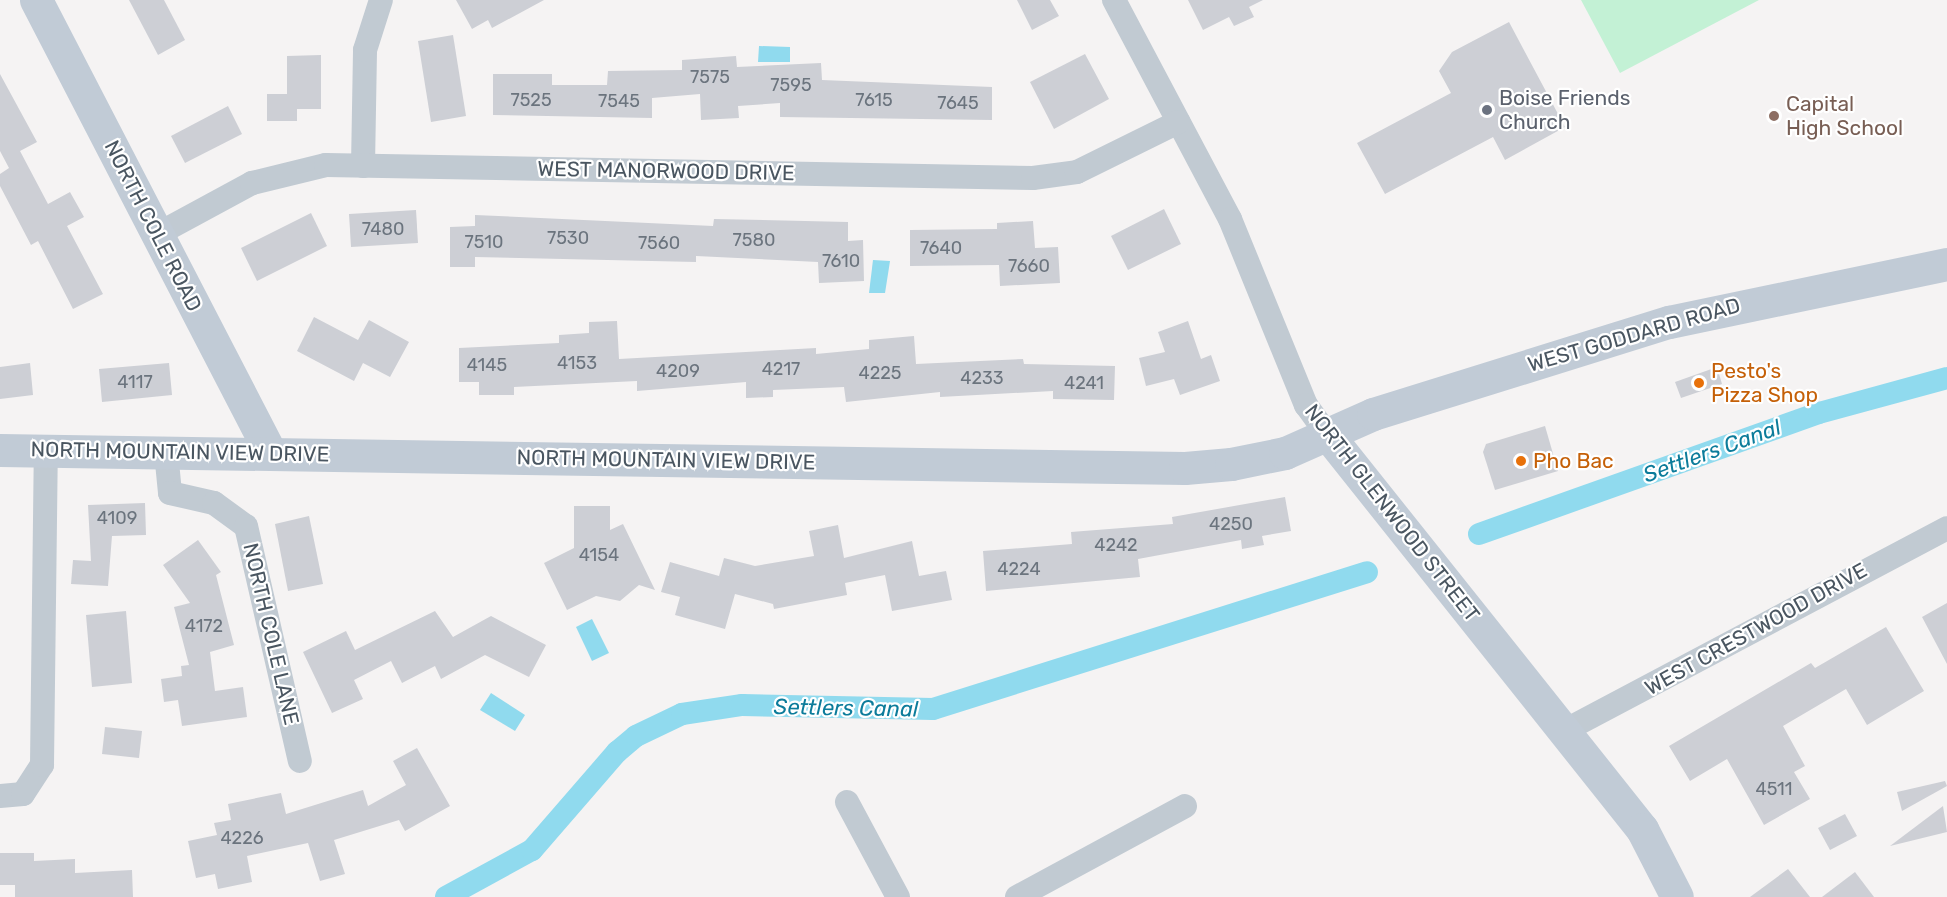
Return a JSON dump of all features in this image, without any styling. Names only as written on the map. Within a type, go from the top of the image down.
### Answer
[{"type":"main road","name":"NORTH COLE ROAD","points":[[36,0],[270,453]]},
{"type":"main road","name":"WEST GODDARD ROAD","points":[[1328,435],[1384,410],[1669,322],[1947,264]]},
{"type":"main road","name":"NORTH MOUNTAIN VIEW DRIVE","points":[[0,450],[1185,468],[1285,453],[1328,435]]},
{"type":"main road","name":"NORTH GLENWOOD STREET","points":[[1328,435],[1642,829],[1677,897]]},
{"type":"street","points":[[363,166],[365,50],[381,0]]},
{"type":"street","name":"NORTH GLENWOOD STREET","points":[[1114,0],[1230,219],[1306,405],[1328,435]]},
{"type":"street","name":"WEST MANORWOOD DRIVE","points":[[156,235],[252,183],[326,165],[1034,178],[1077,172],[1178,122]]},
{"type":"street","points":[[0,796],[23,794],[42,765],[46,451]]},
{"type":"street","name":"NORTH COLE LANE","points":[[166,452],[170,493],[214,503],[246,526],[300,761]]},
{"type":"street","name":"WEST CRESTWOOD DRIVE","points":[[1564,731],[1947,528]]},
{"type":"street","points":[[847,802],[898,897]]},
{"type":"street","points":[[1017,897],[1185,806]]},
{"type":"green space","points":[[1581,0],[1759,0],[1620,73]]},
{"type":"water","points":[[759,46],[790,47],[790,62],[758,62]]},
{"type":"water","points":[[873,260],[890,261],[885,293],[869,293]]},
{"type":"water","points":[[592,619],[609,653],[592,661],[576,627]]},
{"type":"water","points":[[491,693],[525,715],[515,731],[480,710]]},
{"type":"building","points":[[129,0],[164,0],[185,40],[158,55]]},
{"type":"building","points":[[456,0],[544,0],[492,28],[488,20],[472,29]]},
{"type":"building","points":[[1017,0],[1050,0],[1059,16],[1032,30]]},
{"type":"building","points":[[1188,0],[1263,0],[1249,7],[1254,17],[1234,26],[1229,17],[1203,30]]},
{"type":"building","name":"Boise Friends Church","points":[[1509,22],[1565,127],[1505,160],[1493,137],[1385,194],[1357,143],[1451,93],[1439,71],[1452,52]]},
{"type":"building","points":[[453,35],[466,116],[431,122],[418,41]]},
{"type":"building","points":[[1085,54],[1109,99],[1054,129],[1030,82]]},
{"type":"building","points":[[321,55],[321,109],[297,109],[297,121],[267,121],[267,94],[287,94],[287,56]]},
{"type":"building","points":[[736,56],[737,67],[821,63],[822,80],[992,87],[992,120],[780,117],[780,103],[738,106],[739,118],[701,120],[700,94],[652,98],[652,118],[493,115],[493,74],[552,74],[552,85],[607,85],[608,71],[682,70],[682,60]]},
{"type":"building","points":[[0,74],[37,142],[20,151],[48,204],[70,192],[84,217],[67,226],[103,294],[73,309],[38,241],[31,245],[0,186],[0,174],[9,168],[0,151]]},
{"type":"building","points":[[228,106],[242,134],[185,163],[171,136]]},
{"type":"building","points":[[1164,209],[1181,244],[1128,270],[1111,236]]},
{"type":"building","points":[[416,210],[418,243],[351,247],[349,214]]},
{"type":"building","points":[[311,213],[327,246],[257,281],[241,248]]},
{"type":"building","points":[[475,215],[713,226],[714,219],[848,222],[848,241],[863,240],[864,281],[819,283],[818,262],[696,256],[696,262],[475,257],[475,267],[450,267],[450,227],[475,226]]},
{"type":"building","points":[[1033,221],[1035,248],[1058,247],[1060,283],[1000,286],[999,265],[910,266],[910,230],[997,229],[997,223]]},
{"type":"building","points":[[314,317],[358,340],[369,320],[409,342],[390,377],[363,363],[354,381],[297,351]]},
{"type":"building","points":[[617,321],[619,359],[816,348],[816,354],[869,349],[869,340],[914,336],[916,364],[1023,359],[1024,364],[1115,366],[1114,400],[1053,399],[1053,391],[940,397],[940,392],[846,402],[844,387],[773,390],[773,397],[746,398],[746,382],[637,391],[637,381],[514,387],[514,395],[479,395],[479,382],[459,382],[459,348],[559,343],[559,335],[589,333],[589,322]]},
{"type":"building","points":[[1188,321],[1201,359],[1211,355],[1220,381],[1180,395],[1174,379],[1146,386],[1139,358],[1165,352],[1158,332]]},
{"type":"building","points":[[30,363],[33,395],[0,399],[0,367]]},
{"type":"building","points":[[169,363],[172,395],[102,402],[99,369]]},
{"type":"building","name":"Pesto's Pizza Shop","points":[[1717,367],[1722,384],[1681,398],[1675,382]]},
{"type":"building","name":"Pho Bac","points":[[1545,426],[1558,471],[1495,490],[1483,452],[1486,444]]},
{"type":"building","points":[[1285,497],[1291,531],[1262,536],[1264,545],[1242,549],[1241,540],[1138,559],[1140,577],[986,591],[983,551],[1072,544],[1071,532],[1173,524],[1172,517]]},
{"type":"building","points":[[145,503],[146,535],[112,536],[108,586],[71,584],[73,560],[91,561],[88,505]]},
{"type":"building","points":[[574,506],[610,506],[610,530],[623,524],[655,590],[639,585],[620,601],[596,596],[567,610],[544,563],[574,548]]},
{"type":"building","points":[[309,516],[323,584],[288,591],[275,524]]},
{"type":"building","points":[[838,525],[844,558],[912,541],[919,576],[946,571],[952,600],[892,611],[885,575],[845,583],[847,595],[774,609],[773,604],[735,594],[725,629],[675,615],[680,597],[661,592],[670,562],[719,576],[724,558],[755,566],[814,556],[809,531]]},
{"type":"building","points":[[198,540],[221,572],[216,575],[234,645],[210,652],[215,691],[243,687],[247,717],[182,726],[178,700],[164,702],[161,679],[182,676],[181,666],[189,665],[174,607],[190,603],[163,565]]},
{"type":"building","points":[[1947,603],[1947,664],[1922,617]]},
{"type":"building","points":[[126,611],[132,683],[92,687],[86,615]]},
{"type":"building","points":[[435,611],[453,637],[491,616],[546,645],[529,677],[485,655],[441,679],[435,666],[402,683],[391,661],[354,680],[363,699],[332,713],[303,652],[346,631],[355,650]]},
{"type":"building","points":[[1886,627],[1924,691],[1867,725],[1846,689],[1783,726],[1805,766],[1794,772],[1810,799],[1764,825],[1727,759],[1690,781],[1669,746],[1811,663],[1815,668]]},
{"type":"building","points":[[105,727],[142,731],[139,758],[102,754]]},
{"type":"building","points":[[417,748],[450,806],[405,831],[399,820],[334,840],[345,874],[320,881],[308,843],[247,856],[252,882],[218,889],[215,874],[196,878],[188,841],[217,835],[214,823],[231,820],[228,804],[281,793],[286,814],[363,790],[368,806],[406,785],[393,761]]},
{"type":"building","points":[[1945,781],[1947,786],[1902,811],[1897,792]]},
{"type":"building","points":[[1943,806],[1947,832],[1890,846]]},
{"type":"building","points":[[1845,814],[1857,836],[1830,850],[1818,828]]},
{"type":"building","points":[[0,853],[34,853],[34,861],[75,859],[75,873],[132,870],[133,897],[15,897],[15,885],[0,885]]},
{"type":"building","points":[[1788,869],[1810,897],[1750,897]]},
{"type":"building","points":[[1855,872],[1874,897],[1822,897]]},
{"type":"waterway","name":"Settlers Canal","points":[[1479,534],[1819,413],[1947,378]]},
{"type":"waterway","name":"Settlers Canal","points":[[446,897],[532,850],[617,752],[636,736],[682,714],[742,705],[933,709],[1367,572]]},
{"type":"place","name":"Boise Friends Church","points":[[1487,110]]},
{"type":"place","name":"Capital High School","points":[[1774,116]]},
{"type":"place","name":"Pesto's Pizza Shop","points":[[1699,383]]},
{"type":"place","name":"Pho Bac","points":[[1521,461]]}]
